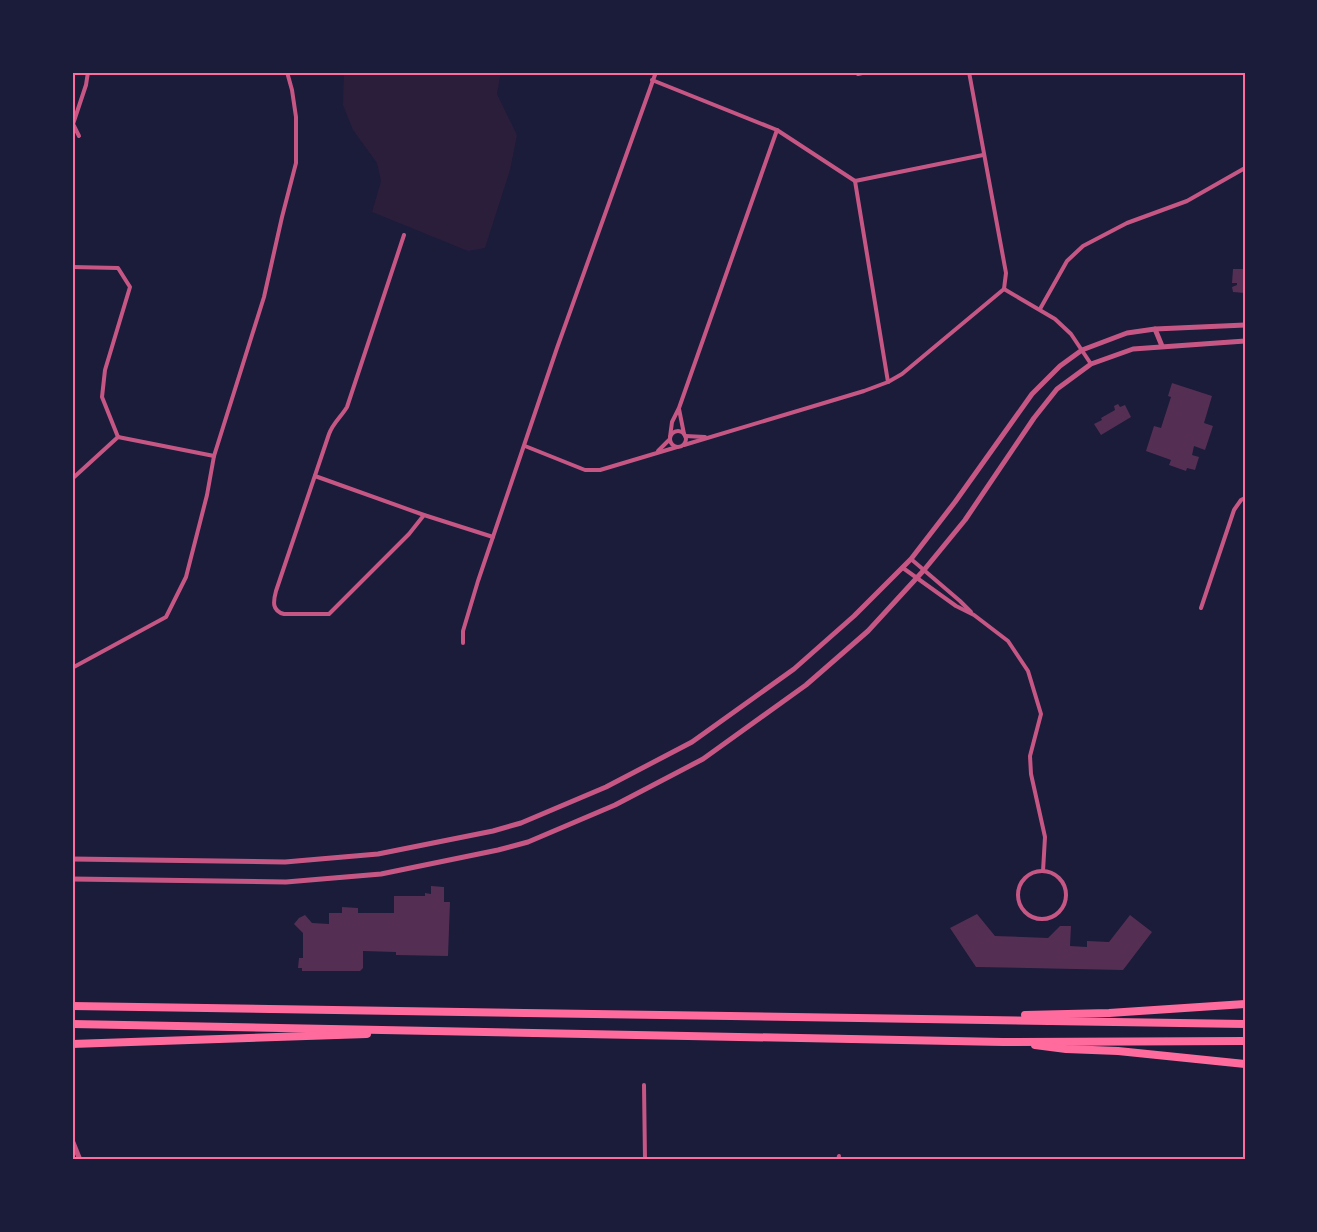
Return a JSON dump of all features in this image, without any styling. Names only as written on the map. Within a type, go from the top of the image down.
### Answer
[{"type":"highway","points":[[982,1019],[1245,1004]]},
{"type":"highway","points":[[72,1006],[1245,1024]]},
{"type":"highway","points":[[72,1024],[1004,1041],[1245,1041]]},
{"type":"highway","points":[[72,1044],[449,1032]]},
{"type":"highway","points":[[1004,1041],[1066,1049],[1119,1051],[1245,1064]]},
{"type":"street","points":[[79,136],[73,124],[86,86],[88,72]]},
{"type":"street","points":[[72,668],[166,617],[186,577],[207,495],[214,456],[264,297],[296,163],[296,117],[287,72]]},
{"type":"street","points":[[463,644],[463,631],[493,537],[557,348],[656,72]]},
{"type":"street","points":[[858,74],[867,72]]},
{"type":"street","points":[[525,446],[585,470],[600,470],[864,391],[902,374],[1004,289],[1006,273],[969,72]]},
{"type":"street","points":[[652,81],[777,130],[855,181],[983,155]]},
{"type":"street","points":[[677,447],[671,444],[672,422],[679,408],[777,130]]},
{"type":"street","points":[[1040,309],[1067,261],[1083,246],[1127,223],[1187,201],[1245,168]]},
{"type":"street","points":[[855,181],[888,382]]},
{"type":"street","points":[[404,235],[347,407],[333,424],[273,603],[280,613],[329,614],[410,534],[424,515]]},
{"type":"street","points":[[72,267],[118,268],[130,287],[103,383],[102,397],[117,437]]},
{"type":"street","points":[[1004,289],[1040,309],[1071,334],[1091,364]]},
{"type":"street","points":[[72,859],[296,861],[378,854],[493,831],[521,823],[606,787],[692,742],[794,669],[854,616],[911,559],[956,502],[1032,394],[1047,377],[1082,350],[1127,333],[1155,329],[1245,325]]},
{"type":"street","points":[[1155,329],[1162,346]]},
{"type":"street","points":[[72,879],[286,882],[381,874],[528,842],[615,805],[703,759],[806,685],[868,631],[924,570],[971,512],[1053,394],[1091,364],[1133,349],[1245,341]]},
{"type":"street","points":[[679,408],[684,445]]},
{"type":"street","points":[[658,452],[676,432],[705,437]]},
{"type":"street","points":[[117,437],[214,456]]},
{"type":"street","points":[[72,479],[117,437]]},
{"type":"street","points":[[315,476],[493,537]]},
{"type":"street","points":[[1201,608],[1234,510],[1245,498]]},
{"type":"street","points":[[911,559],[960,600],[974,615],[1008,641],[1028,671],[1041,714],[1030,756],[1031,774],[1045,837],[1043,871]]},
{"type":"street","points":[[903,568],[956,606],[974,615]]},
{"type":"street","points":[[1043,871],[1059,877],[1066,892],[1066,900],[1063,908],[1057,914],[1043,919],[1028,915],[1019,902],[1018,895],[1023,880],[1029,875],[1043,871]]},
{"type":"street","points":[[644,1085],[645,1160]]},
{"type":"street","points":[[72,1140],[80,1160]]},
{"type":"shaded area","points":[[344,72],[501,72],[497,94],[517,135],[510,170],[485,248],[468,251],[372,212],[381,181],[377,163],[353,130],[343,105]]},
{"type":"building","points":[[1233,269],[1245,269],[1245,293],[1233,292],[1232,287],[1237,283],[1232,283]]},
{"type":"building","points":[[1172,383],[1212,396],[1204,423],[1213,426],[1205,450],[1194,446],[1192,455],[1199,457],[1195,470],[1187,468],[1186,471],[1169,465],[1171,460],[1146,451],[1154,426],[1161,428],[1171,397],[1168,396]]},
{"type":"building","points":[[1118,404],[1120,407],[1125,405],[1131,417],[1101,435],[1094,424],[1115,410],[1114,406]]},
{"type":"building","points":[[431,886],[444,887],[444,902],[450,902],[448,956],[396,955],[396,952],[363,951],[363,968],[360,971],[302,971],[302,968],[298,968],[299,958],[303,958],[303,933],[294,924],[299,918],[305,915],[312,923],[329,924],[329,913],[342,913],[342,907],[358,908],[358,913],[394,913],[394,896],[425,896],[425,893],[431,894]]},
{"type":"building","points":[[977,914],[995,936],[1048,938],[1060,926],[1071,926],[1070,946],[1087,947],[1087,941],[1109,942],[1130,915],[1152,932],[1123,970],[976,967],[950,928]]}]
